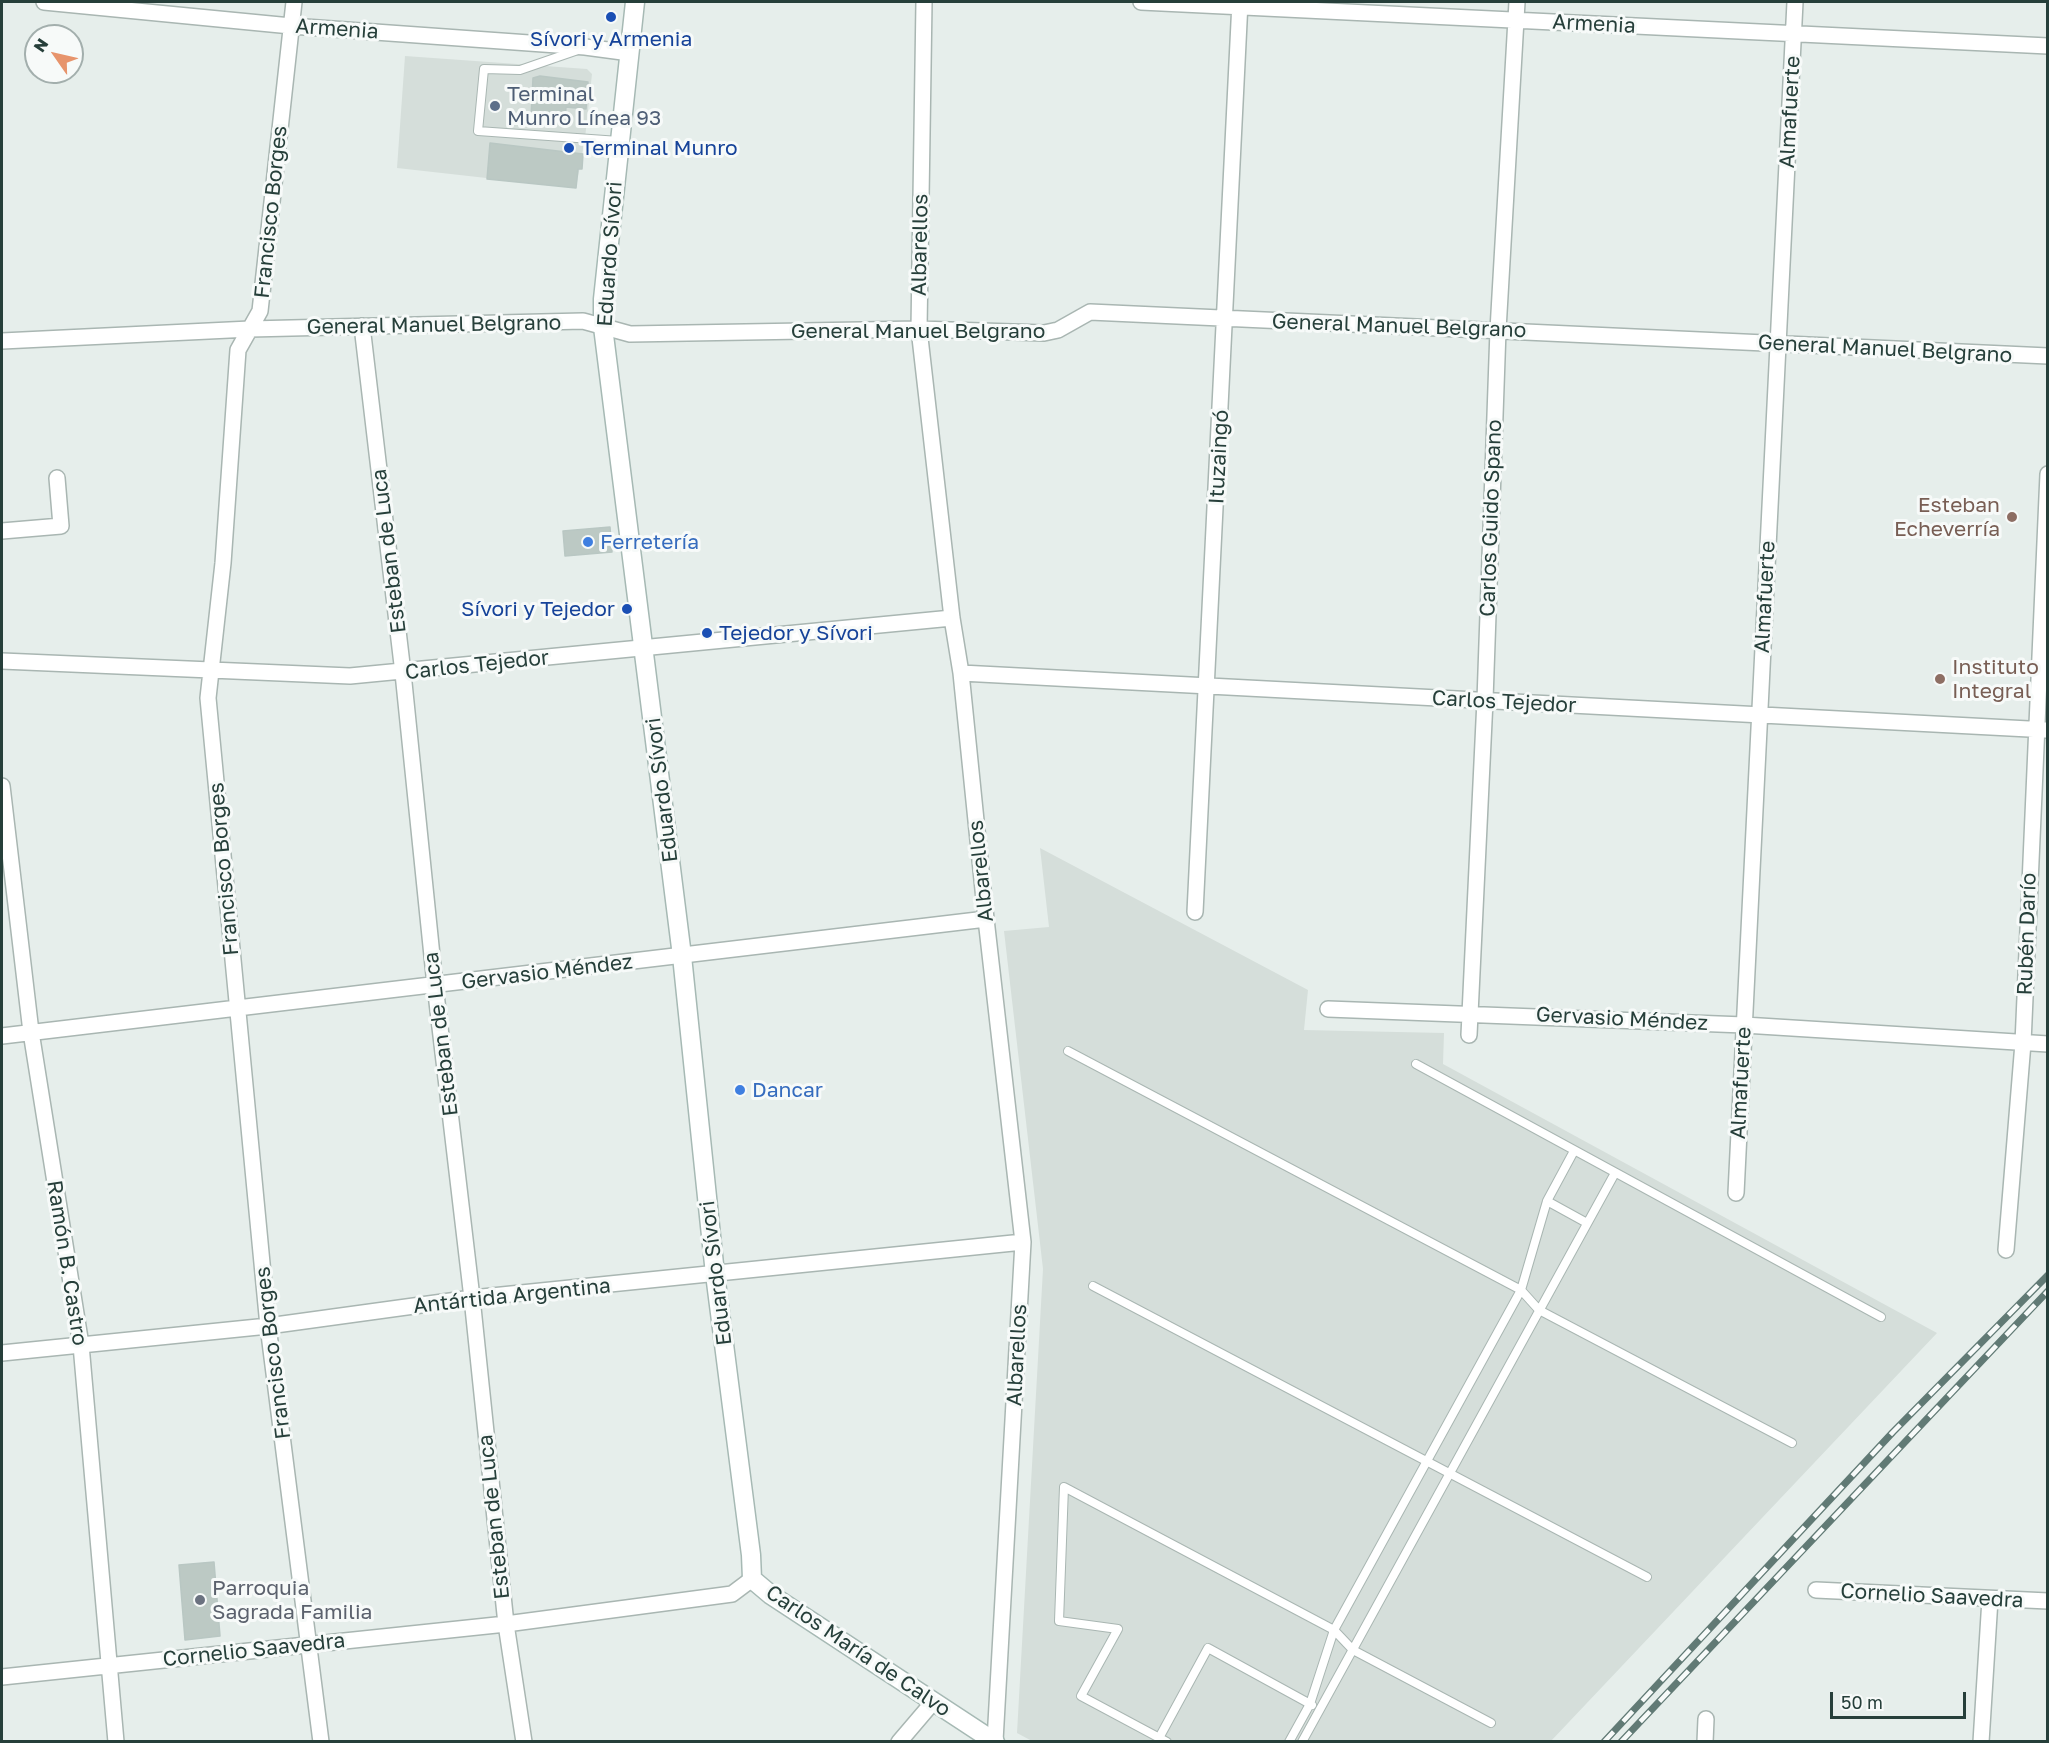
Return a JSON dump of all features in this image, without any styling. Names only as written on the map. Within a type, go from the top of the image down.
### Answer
[{"type":"street","name":"Armenia","points":[[44,2],[291,26],[585,47],[630,53]]},
{"type":"street","name":"Francisco Borges","points":[[294,2],[260,311],[238,350],[223,563],[208,698],[268,1326],[321,1742]]},
{"type":"street","name":"Eduardo Sívori","points":[[635,2],[603,299],[603,327],[682,956],[715,1274],[752,1579]]},
{"type":"street","name":"Albarellos","points":[[924,2],[919,328],[952,618],[962,673],[986,919],[1023,1242],[995,1742]]},
{"type":"street","name":"Armenia","points":[[1141,2],[1240,3],[1516,20],[2048,46]]},
{"type":"street","name":"Carlos Guido Spano","points":[[1469,1035],[1485,700],[1498,330],[1517,2]]},
{"type":"street","name":"Almafuerte","points":[[1736,1193],[1795,2]]},
{"type":"street","name":"Ituzaingó","points":[[1195,912],[1208,686],[1240,3]]},
{"type":"street","name":"General Manuel Belgrano","points":[[2,341],[250,329],[584,321],[630,334],[919,328],[1044,333],[1058,330],[1090,312],[2048,356]]},
{"type":"street","name":"Esteban de Luca","points":[[362,326],[403,673],[435,985],[472,1298],[506,1623],[524,1742]]},
{"type":"street","name":"Rubén Darío","points":[[2006,1250],[2023,1043],[2041,730],[2048,474]]},
{"type":"street","points":[[2,531],[61,526],[57,478]]},
{"type":"street","name":"Carlos Tejedor","points":[[2,661],[211,672],[350,676],[403,673],[952,618]]},
{"type":"street","name":"Carlos Tejedor","points":[[962,673],[2041,730]]},
{"type":"street","name":"Ramón B. Castro","points":[[2,786],[31,1032],[81,1345],[116,1742]]},
{"type":"street","name":"Gervasio Méndez","points":[[2,1036],[237,1010],[986,919]]},
{"type":"street","name":"Gervasio Méndez","points":[[1328,1009],[1470,1012],[1744,1025],[2048,1044]]},
{"type":"street","name":"Antártida Argentina","points":[[2,1353],[268,1326],[472,1298],[1023,1242]]},
{"type":"street","name":"Carlos María de Calvo","points":[[752,1579],[995,1742]]},
{"type":"street","name":"Cornelio Saavedra","points":[[2,1677],[506,1623],[732,1594],[752,1579]]},
{"type":"street","name":"Cornelio Saavedra","points":[[1816,1590],[2048,1601]]},
{"type":"street","points":[[1981,1742],[1989,1599]]},
{"type":"street","points":[[899,1742],[934,1701]]},
{"type":"street","points":[[1705,1742],[1706,1719]]},
{"type":"lane","points":[[585,47],[520,70],[484,69],[478,131],[619,141]]},
{"type":"lane","points":[[1068,1051],[1521,1290],[1539,1310],[1792,1443]]},
{"type":"lane","points":[[1416,1065],[1881,1317]]},
{"type":"lane","points":[[1289,1742],[1310,1704],[1334,1630],[1521,1290],[1547,1201],[1574,1151]]},
{"type":"lane","points":[[1302,1742],[1615,1173]]},
{"type":"lane","points":[[1547,1201],[1587,1223]]},
{"type":"lane","points":[[1093,1286],[1647,1577]]},
{"type":"lane","points":[[1320,1709],[1208,1648],[1163,1740],[1082,1696],[1118,1629],[1059,1621],[1064,1488],[1334,1630],[1353,1650],[1491,1723]]},
{"type":"shaded area","name":"Terminal Munro Línea 93","points":[[405,56],[587,69],[592,74],[585,138],[576,188],[397,168]]},
{"type":"shaded area","points":[[1040,848],[1308,990],[1304,1030],[1444,1033],[1443,1064],[1937,1333],[1551,1741],[1032,1741],[1017,1733],[1043,1269],[1004,931],[1049,927]]},
{"type":"building","points":[[540,76],[588,82],[586,109],[566,107],[565,121],[531,118],[533,78]]},
{"type":"building","points":[[490,143],[583,154],[582,169],[578,169],[576,188],[487,179]]},
{"type":"building","name":"Ferretería","points":[[610,527],[612,552],[565,556],[563,531]]},
{"type":"building","name":"Parroquia Sagrada Familia","points":[[214,1562],[220,1636],[185,1640],[179,1565]]},
{"type":"railway","points":[[1604,1742],[1893,1432],[2048,1275]]},
{"type":"railway","points":[[1621,1742],[2048,1291]]},
{"type":"place","name":"Sívori y Armenia","points":[[611,17]]},
{"type":"place","name":"Terminal Munro Línea 93","points":[[495,106]]},
{"type":"place","name":"Terminal Munro","points":[[569,148]]},
{"type":"place","name":"Esteban Echeverría","points":[[2012,517]]},
{"type":"place","name":"Ferretería","points":[[588,542]]},
{"type":"place","name":"Sívori y Tejedor","points":[[627,609]]},
{"type":"place","name":"Tejedor y Sívori","points":[[707,633]]},
{"type":"place","name":"Instituto Integral","points":[[1940,679]]},
{"type":"place","name":"Dancar","points":[[740,1090]]},
{"type":"place","name":"Parroquia Sagrada Familia","points":[[200,1600]]}]
